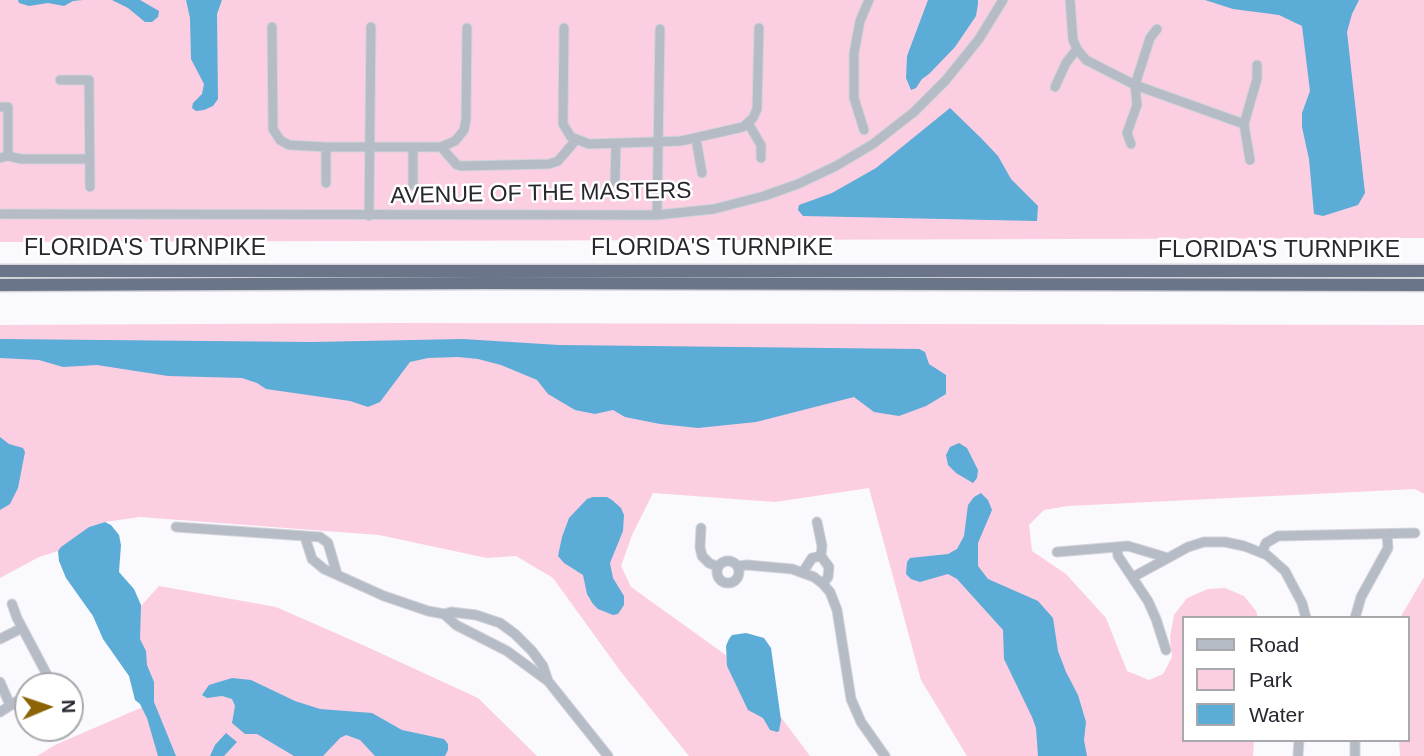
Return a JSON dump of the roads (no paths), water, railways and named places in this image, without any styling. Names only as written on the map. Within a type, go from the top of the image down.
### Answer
[{"type":"highway","name":"FLORIDA'S TURNPIKE","points":[[0,271],[1424,271]]},
{"type":"highway","name":"FLORIDA'S TURNPIKE","points":[[0,285],[1424,285]]},
{"type":"street","points":[[864,130],[854,98],[855,53],[860,21],[869,0]]},
{"type":"street","name":"AVENUE OF THE MASTERS","points":[[0,215],[657,215],[714,209],[764,196],[813,177],[848,159],[894,129],[937,89],[979,39],[1003,0]]},
{"type":"street","points":[[1070,0],[1072,35],[1077,49],[1091,63],[1135,85],[1244,124]]},
{"type":"street","points":[[272,27],[273,129],[280,140],[289,145],[326,147],[441,147],[455,142],[466,125],[467,28]]},
{"type":"street","points":[[369,216],[371,27]]},
{"type":"street","points":[[564,28],[562,120],[565,129],[576,140],[589,144],[658,143],[696,139],[739,129],[748,123],[757,109],[759,28]]},
{"type":"street","points":[[657,215],[660,29]]},
{"type":"street","points":[[1131,145],[1127,133],[1137,105],[1135,85],[1150,38],[1157,29]]},
{"type":"street","points":[[1055,88],[1066,63],[1077,49]]},
{"type":"street","points":[[1250,160],[1244,124],[1257,79],[1256,65]]},
{"type":"street","points":[[60,80],[89,80],[90,187]]},
{"type":"street","points":[[89,89],[100,89]]},
{"type":"street","points":[[0,107],[8,107],[4,157],[89,159]]},
{"type":"street","points":[[748,123],[761,145],[761,158]]},
{"type":"street","points":[[696,139],[702,173]]},
{"type":"street","points":[[441,147],[461,166],[554,163],[576,140]]},
{"type":"street","points":[[615,182],[616,144]]},
{"type":"street","points":[[326,147],[326,183]]},
{"type":"street","points":[[413,147],[413,185]]},
{"type":"street","points":[[817,522],[821,555],[829,567],[828,577],[823,584]]},
{"type":"street","points":[[176,527],[316,536],[325,540],[337,574]]},
{"type":"street","points":[[701,528],[700,547],[702,556],[709,564],[718,566],[726,561],[738,566],[803,572],[823,584],[830,592],[837,610],[851,699],[861,722],[885,756]]},
{"type":"street","points":[[1262,552],[1266,543],[1278,536],[1415,533]]},
{"type":"street","points":[[1356,616],[1361,597],[1388,548],[1387,534]]},
{"type":"street","points":[[305,537],[310,555],[324,569],[384,596],[444,614],[456,625],[507,651],[548,681],[608,756]]},
{"type":"street","points":[[1133,577],[1194,545],[1215,542],[1244,546],[1262,552],[1276,562],[1288,576],[1305,616]]},
{"type":"street","points":[[1117,547],[1118,556],[1156,619],[1166,650]]},
{"type":"street","points":[[1057,552],[1133,547],[1168,558]]},
{"type":"street","points":[[803,572],[812,558],[821,555]]},
{"type":"street","points":[[718,566],[719,578],[728,583],[738,577],[738,566]]},
{"type":"street","points":[[12,604],[43,672]]},
{"type":"street","points":[[444,614],[452,612],[476,615],[510,630],[532,651],[543,666],[548,681]]},
{"type":"street","points":[[0,639],[22,628]]},
{"type":"street","points":[[0,682],[10,705]]},
{"type":"street","points":[[0,712],[14,703]]},
{"type":"water","points":[[18,0],[83,0],[64,6],[48,3],[29,6],[19,3]]},
{"type":"water","points":[[112,0],[140,0],[159,11],[158,17],[152,22],[145,22],[128,8]]},
{"type":"water","points":[[186,0],[222,0],[217,14],[218,99],[213,106],[204,110],[196,111],[192,108],[202,94],[204,84],[191,59],[190,18]]},
{"type":"water","points":[[928,0],[978,0],[978,4],[976,16],[955,47],[911,90],[906,78],[907,56]]},
{"type":"water","points":[[1205,0],[1359,0],[1347,32],[1365,193],[1358,205],[1323,216],[1314,214],[1309,159],[1302,127],[1302,113],[1310,91],[1302,26],[1279,15],[1233,9]]},
{"type":"water","points":[[950,108],[998,156],[1011,179],[1038,206],[1037,221],[803,216],[798,210],[799,205],[832,193],[876,168]]},
{"type":"water","points":[[0,339],[312,342],[463,339],[559,345],[919,349],[925,352],[929,364],[946,375],[946,394],[926,406],[899,416],[874,412],[854,397],[756,422],[698,428],[625,417],[613,410],[595,414],[575,410],[548,394],[537,380],[478,359],[428,358],[410,362],[380,402],[368,407],[350,401],[266,389],[242,378],[168,376],[97,365],[63,367],[39,360],[0,358]]},
{"type":"water","points":[[0,437],[9,444],[23,448],[25,452],[18,488],[10,504],[0,510]]},
{"type":"water","points":[[959,443],[967,448],[978,470],[973,483],[948,465],[946,455],[950,447]]},
{"type":"water","points":[[981,493],[992,510],[978,543],[978,566],[988,579],[1038,601],[1053,618],[1058,651],[1078,695],[1086,722],[1084,740],[1087,756],[1038,756],[1036,728],[1004,659],[1003,630],[957,579],[948,574],[920,582],[906,574],[910,558],[948,554],[957,549],[964,536],[968,505]]},
{"type":"water","points":[[607,497],[621,508],[624,515],[623,531],[610,563],[613,578],[624,596],[624,605],[618,614],[613,615],[593,604],[587,594],[583,575],[558,556],[569,518],[587,499]]},
{"type":"water","points":[[105,522],[119,535],[119,572],[134,589],[141,605],[140,639],[154,682],[154,702],[176,756],[158,756],[147,718],[135,700],[129,676],[103,639],[93,616],[66,578],[59,561],[58,551],[61,547],[89,527]]},
{"type":"water","points":[[746,633],[764,638],[771,648],[781,720],[777,732],[770,730],[763,718],[748,710],[727,666],[726,646],[729,639],[732,635]]},
{"type":"water","points":[[232,678],[251,680],[295,701],[320,709],[372,713],[402,730],[444,739],[448,750],[445,756],[375,756],[360,740],[346,735],[323,756],[294,756],[257,734],[245,734],[232,723],[235,706],[232,699],[222,696],[207,698],[202,695],[209,685]]},
{"type":"water","points":[[226,733],[237,742],[224,756],[210,756],[215,745]]}]
